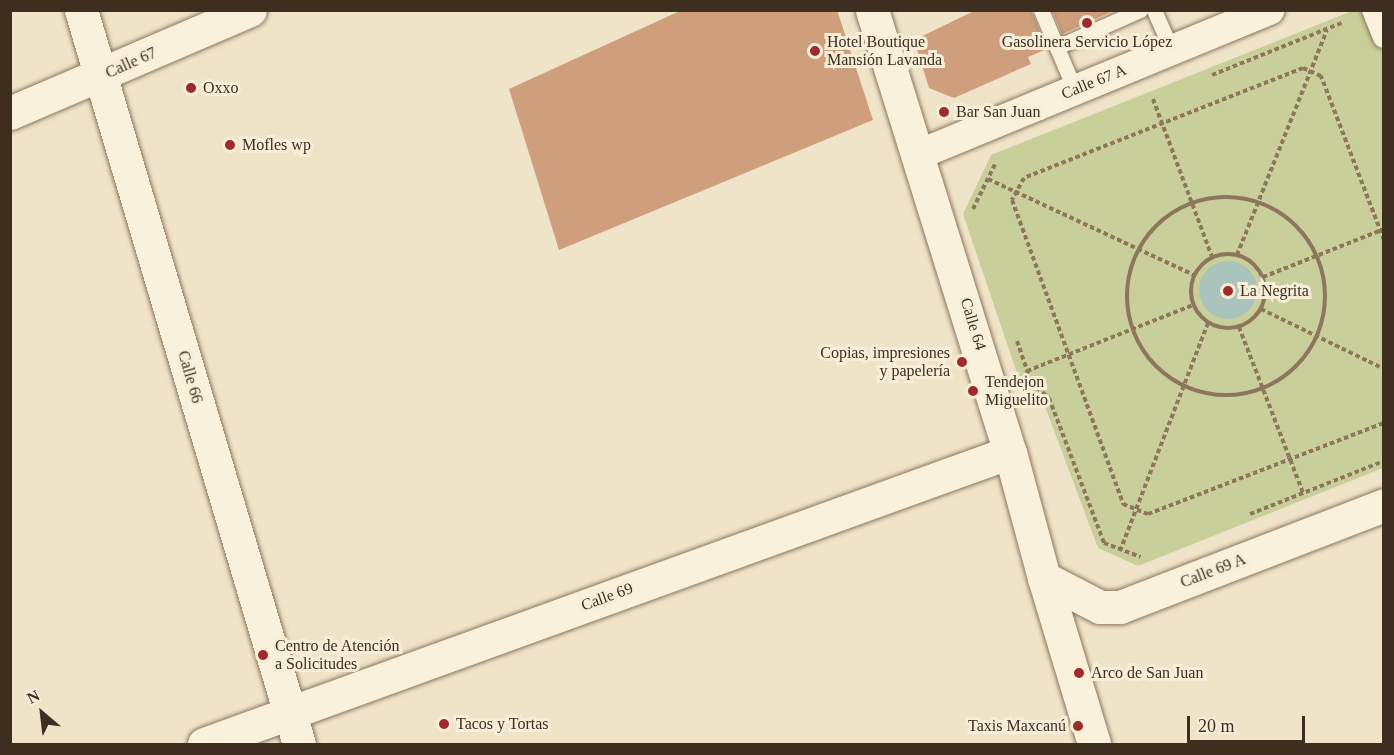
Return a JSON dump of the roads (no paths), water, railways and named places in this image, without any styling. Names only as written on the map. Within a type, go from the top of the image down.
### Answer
[{"type":"street","name":"Calle 66","points":[[81,10],[299,744]]},
{"type":"street","name":"Calle 67","points":[[10,113],[101,76],[250,10]]},
{"type":"street","name":"Calle 64","points":[[872,10],[920,154],[1010,452],[1044,578],[1094,744]]},
{"type":"street","name":"Calle 67 A","points":[[920,154],[1269,10]]},
{"type":"street","points":[[1374,10],[1383,37]]},
{"type":"street","name":"Calle 69","points":[[204,744],[1010,452]]},
{"type":"street","name":"Calle 69 A","points":[[1044,578],[1084,601],[1120,607],[1383,505]]},
{"type":"lane","points":[[1041,10],[1075,90]]},
{"type":"lane","points":[[1057,47],[1140,10]]},
{"type":"lane","points":[[1154,10],[1172,51]]},
{"type":"water","points":[[1222,261],[1234,261],[1249,269],[1257,284],[1257,296],[1249,311],[1234,319],[1222,319],[1207,311],[1199,296],[1199,284],[1207,269]]},
{"type":"place","name":"Gasolinera Servicio López","points":[[1087,23]]},
{"type":"place","name":"Hotel Boutique Mansión Lavanda","points":[[815,51]]},
{"type":"place","name":"Oxxo","points":[[191,88]]},
{"type":"place","name":"Bar San Juan","points":[[944,112]]},
{"type":"place","name":"Mofles wp","points":[[230,145]]},
{"type":"place","name":"La Negrita","points":[[1228,291]]},
{"type":"place","name":"Copias, impresiones y papelería","points":[[962,362]]},
{"type":"place","name":"Tendejon Miguelito","points":[[973,391]]},
{"type":"place","name":"Centro de Atención a Solicitudes","points":[[263,655]]},
{"type":"place","name":"Arco de San Juan","points":[[1079,673]]},
{"type":"place","name":"Tacos y Tortas","points":[[444,724]]},
{"type":"place","name":"Taxis Maxcanú","points":[[1078,726]]}]
